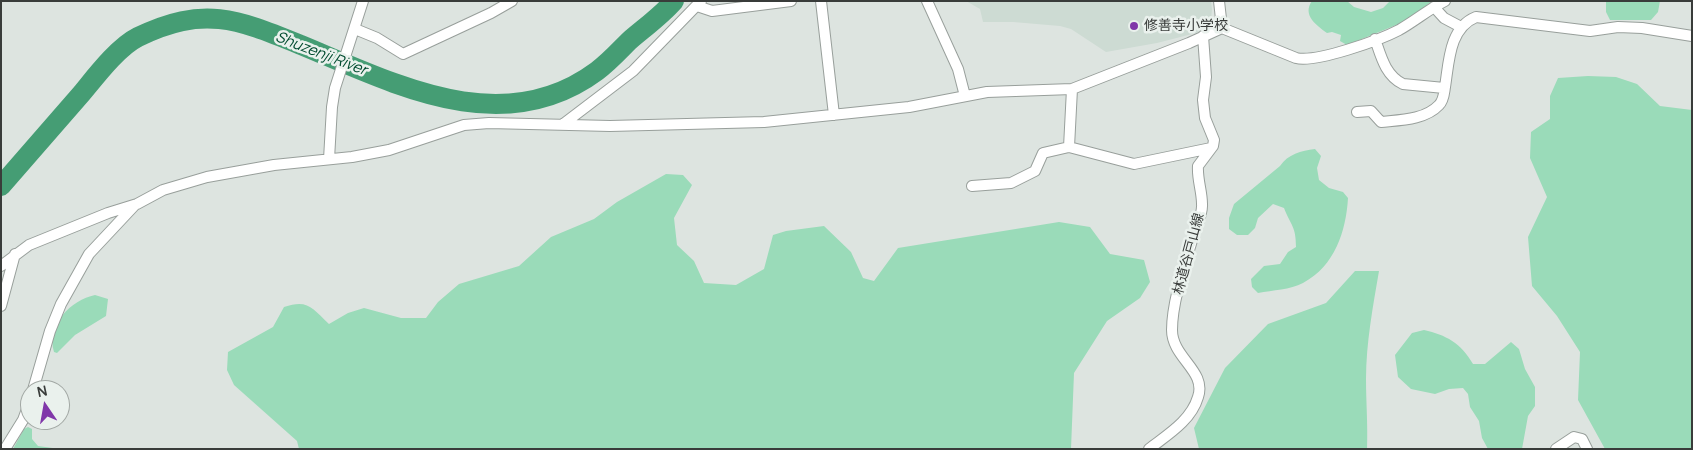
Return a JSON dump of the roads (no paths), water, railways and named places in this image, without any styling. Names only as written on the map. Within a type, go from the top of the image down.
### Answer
[{"type":"street","points":[[329,159],[335,88],[363,1]]},
{"type":"street","points":[[355,29],[377,38],[403,54],[512,1]]},
{"type":"street","points":[[562,125],[633,72],[699,3],[712,11],[792,1]]},
{"type":"street","points":[[821,1],[834,115]]},
{"type":"street","points":[[927,1],[958,69],[965,96]]},
{"type":"street","points":[[1219,1],[1222,28]]},
{"type":"street","points":[[1,266],[15,254],[55,234],[137,204],[163,190],[207,177],[274,165],[389,150],[464,125],[489,123],[562,125],[764,122],[909,106],[965,96],[1009,91],[1072,89],[1222,28],[1302,60],[1321,56],[1397,31],[1434,6],[1445,1]]},
{"type":"street","points":[[1434,6],[1444,18],[1461,27]]},
{"type":"street","points":[[1357,112],[1370,111],[1378,116],[1381,122],[1415,118],[1440,104],[1455,36],[1461,27],[1476,17],[1590,31],[1618,27],[1642,28],[1692,36]]},
{"type":"street","points":[[972,186],[1011,183],[1035,171],[1044,153],[1068,147],[1134,164],[1211,148],[1214,140],[1206,118],[1203,100],[1206,77],[1203,36]]},
{"type":"street","points":[[1375,39],[1386,68],[1397,81],[1403,84],[1444,88]]},
{"type":"street","points":[[1068,147],[1072,89]]},
{"type":"street","name":"林道谷戸山線","points":[[1149,449],[1181,425],[1199,397],[1200,385],[1197,374],[1183,360],[1175,344],[1172,330],[1176,306],[1202,204],[1198,166],[1211,148]]},
{"type":"street","points":[[36,380],[50,331],[89,254],[137,204]]},
{"type":"street","points":[[1,306],[15,254]]},
{"type":"street","points":[[5,449],[20,425]]},
{"type":"street","points":[[1556,449],[1574,437],[1582,440],[1587,449]]},
{"type":"waterway","name":"Shuzenji River","points":[[1,186],[115,55],[138,37],[161,27],[182,21],[220,19],[258,28],[411,89],[449,99],[487,104],[524,102],[561,92],[601,68],[674,1]]},
{"type":"place","name":"修善寺小学校","points":[[1134,26]]}]
